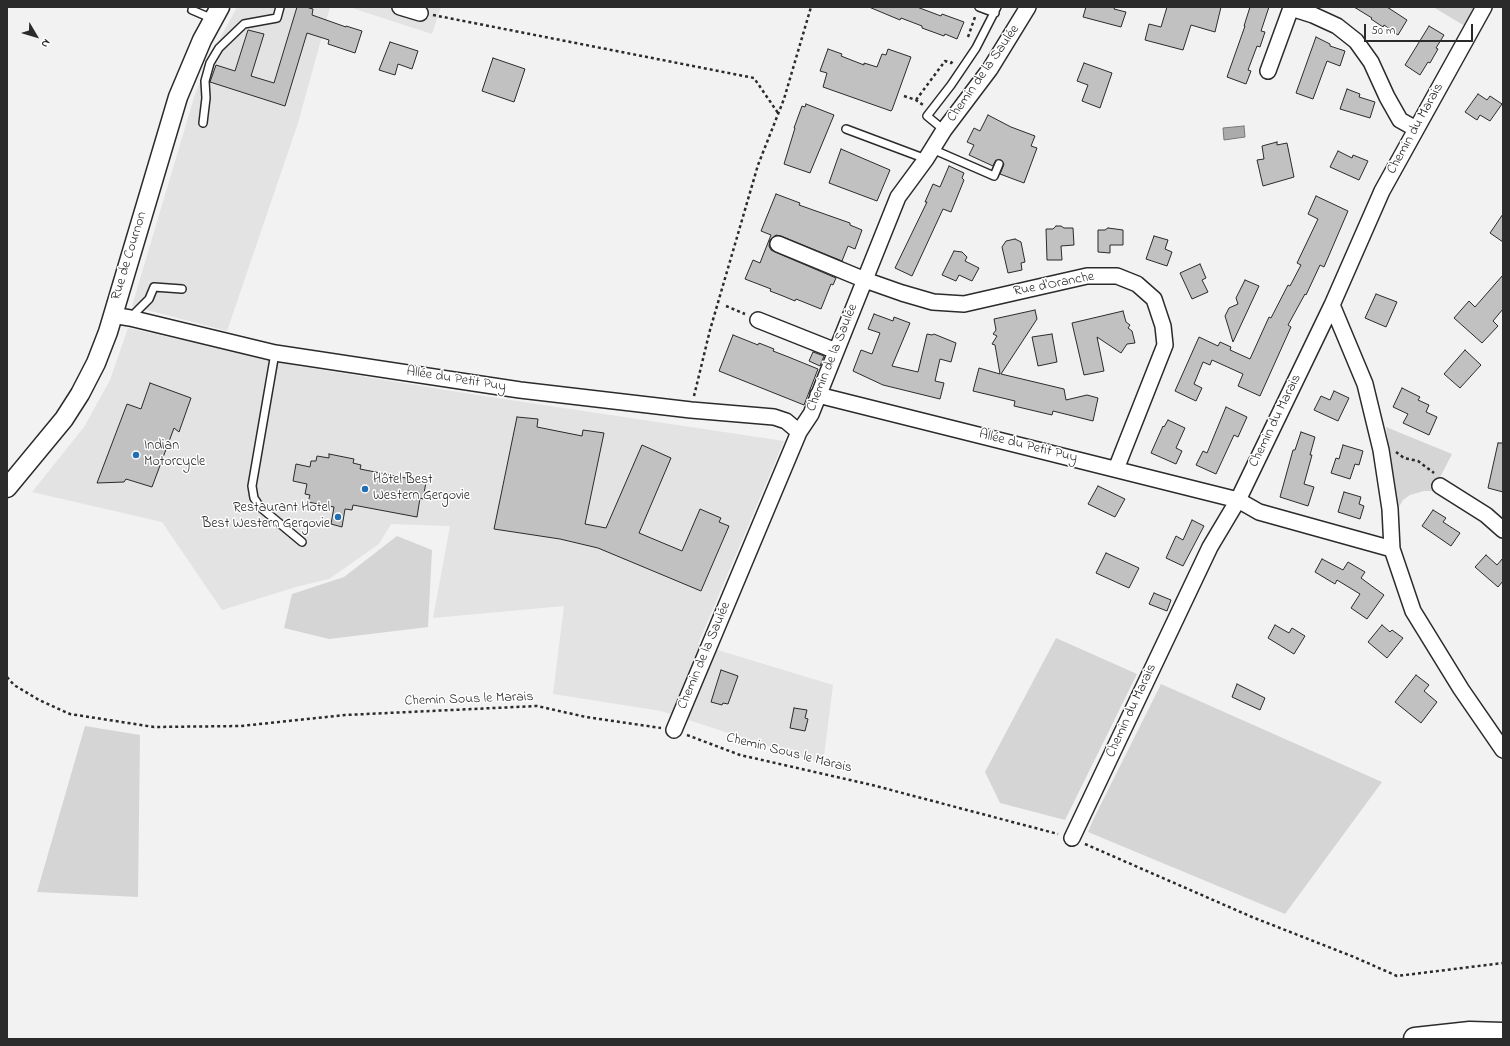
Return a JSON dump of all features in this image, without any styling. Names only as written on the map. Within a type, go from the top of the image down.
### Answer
[{"type":"highway","points":[[1415,1039],[1470,1033],[1503,1034]]},
{"type":"street","points":[[400,7],[420,13]]},
{"type":"street","name":"Chemin de la Saulée","points":[[674,730],[799,432],[811,414],[898,197],[929,154],[944,130],[990,69],[1028,7]]},
{"type":"street","name":"Chemin du Marais","points":[[1072,838],[1210,547],[1238,500],[1332,305],[1382,191],[1484,7]]},
{"type":"street","points":[[1268,71],[1291,8],[1313,15],[1337,26],[1356,41],[1371,62],[1387,97],[1400,120],[1416,129]]},
{"type":"street","name":"Rue de Cournon","points":[[7,488],[64,419],[80,394],[96,363],[108,332],[178,97],[202,40],[216,13]]},
{"type":"street","name":"Rue d'Oranche","points":[[778,244],[865,280],[933,302],[964,304],[1087,276],[1117,276],[1137,284],[1154,299],[1164,326],[1165,346],[1116,469]]},
{"type":"street","points":[[1332,305],[1365,384],[1379,444],[1390,509],[1392,549],[1413,611],[1461,689],[1503,750]]},
{"type":"street","name":"Allée du Petit Puy","points":[[112,315],[275,353],[520,390],[691,410],[774,417],[786,421],[799,432]]},
{"type":"street","points":[[758,320],[836,351]]},
{"type":"street","name":"Allée du Petit Puy","points":[[818,395],[1238,500],[1259,512],[1392,549]]},
{"type":"street","points":[[1440,486],[1486,516],[1503,530]]},
{"type":"lane","points":[[193,7],[192,10],[216,13]]},
{"type":"lane","points":[[203,123],[206,98],[205,81],[210,63],[220,48],[244,24],[277,18],[280,7]]},
{"type":"lane","points":[[944,130],[927,116],[976,48],[996,10],[979,7]]},
{"type":"lane","points":[[846,129],[929,154],[994,176],[999,164]]},
{"type":"lane","points":[[130,318],[149,299],[154,287],[182,289]]},
{"type":"lane","points":[[275,353],[252,486],[254,498],[260,507],[302,542]]},
{"type":"path","points":[[691,410],[710,330],[758,165],[778,113],[811,7]]},
{"type":"path","points":[[967,39],[979,7]]},
{"type":"path","points":[[420,13],[754,78],[778,113]]},
{"type":"path","points":[[916,100],[945,61],[951,63],[956,57]]},
{"type":"path","points":[[904,96],[916,100],[930,112]]},
{"type":"path","points":[[726,306],[758,320]]},
{"type":"path","points":[[1379,444],[1390,447],[1404,458],[1418,461],[1442,479],[1440,486]]},
{"type":"path","name":"Chemin Sous le Marais","points":[[7,677],[14,685],[39,700],[70,714],[154,727],[241,726],[345,715],[537,706],[586,717],[674,730],[740,755],[872,785],[1072,838],[1252,916],[1397,976],[1503,963]]},
{"type":"shaded area","points":[[237,7],[330,7],[298,123],[227,331],[132,306],[195,94],[210,57]]},
{"type":"shaded area","points":[[349,7],[441,7],[432,34]]},
{"type":"shaded area","points":[[1433,7],[1477,7],[1465,26]]},
{"type":"shaded area","points":[[1244,126],[1245,137],[1224,140],[1223,128]]},
{"type":"shaded area","points":[[128,328],[298,366],[477,395],[784,441],[698,644],[833,685],[823,764],[661,711],[553,694],[564,606],[433,618],[450,526],[391,524],[379,544],[329,579],[296,587],[222,610],[162,522],[32,492],[84,427],[110,380]]},
{"type":"shaded area","points":[[1386,427],[1452,454],[1433,491],[1424,491],[1410,495],[1403,500],[1396,512]]},
{"type":"shaded area","points":[[397,536],[432,550],[428,627],[329,639],[284,628],[292,594],[344,577]]},
{"type":"shaded area","points":[[1056,638],[1137,674],[1065,820],[1000,803],[985,772]]},
{"type":"shaded area","points":[[1161,684],[1382,782],[1285,914],[1088,832]]},
{"type":"shaded area","points":[[85,726],[140,735],[138,897],[37,892]]},
{"type":"building","points":[[297,7],[313,9],[312,15],[362,31],[355,53],[328,44],[329,40],[307,33],[285,106],[210,82],[216,65],[235,71],[248,30],[264,34],[251,76],[274,83]]},
{"type":"building","points":[[869,7],[917,7],[941,16],[942,14],[964,22],[957,39],[922,28],[922,26],[901,18],[900,20]]},
{"type":"building","points":[[1086,7],[1115,7],[1114,9],[1126,12],[1121,27],[1083,17]]},
{"type":"building","points":[[1167,7],[1221,7],[1215,32],[1191,25],[1183,50],[1145,40],[1149,24],[1161,27]]},
{"type":"building","points":[[1250,7],[1269,7],[1261,31],[1265,32],[1260,47],[1257,46],[1248,70],[1251,71],[1246,84],[1227,77]]},
{"type":"building","points":[[1354,7],[1387,7],[1407,20],[1398,35],[1384,25],[1383,27]]},
{"type":"building","points":[[1429,26],[1444,35],[1436,48],[1438,49],[1430,63],[1428,62],[1420,75],[1405,65]]},
{"type":"building","points":[[1316,37],[1330,44],[1330,46],[1345,51],[1340,66],[1327,61],[1313,99],[1296,93]]},
{"type":"building","points":[[390,42],[418,51],[412,69],[398,64],[395,75],[379,70]]},
{"type":"building","points":[[828,49],[864,65],[864,63],[877,67],[882,54],[886,55],[888,49],[911,57],[892,110],[891,111],[823,87],[827,73],[820,71]]},
{"type":"building","points":[[493,58],[525,69],[514,102],[482,91]]},
{"type":"building","points":[[1084,63],[1112,73],[1100,108],[1082,101],[1088,85],[1077,81]]},
{"type":"building","points":[[1347,89],[1360,94],[1359,97],[1375,102],[1370,118],[1340,109]]},
{"type":"building","points":[[1478,94],[1487,100],[1490,96],[1502,104],[1490,121],[1480,115],[1477,120],[1465,112]]},
{"type":"building","points":[[806,104],[834,115],[810,173],[784,164],[802,106],[805,107]]},
{"type":"building","points":[[988,115],[1011,127],[1035,136],[1031,146],[1037,148],[1024,183],[1000,174],[1004,164],[1001,160],[996,160],[993,166],[969,155],[974,145],[967,142],[974,128],[980,131]]},
{"type":"building","points":[[1277,142],[1277,145],[1287,143],[1294,177],[1263,186],[1257,160],[1264,159],[1262,146]]},
{"type":"building","points":[[841,149],[890,170],[877,201],[829,183]]},
{"type":"building","points":[[1338,151],[1352,158],[1353,155],[1368,161],[1359,180],[1330,167]]},
{"type":"building","points":[[949,166],[964,173],[962,178],[964,180],[951,212],[943,209],[912,276],[895,268],[927,202],[925,202],[933,184],[940,187]]},
{"type":"building","points":[[776,194],[800,203],[799,205],[850,223],[850,225],[862,230],[855,249],[848,246],[842,261],[781,236],[776,235],[770,240],[769,246],[771,250],[836,278],[833,285],[831,284],[821,309],[796,299],[795,301],[770,291],[771,289],[745,279],[753,260],[760,263],[771,235],[761,231]]},
{"type":"building","points":[[1316,196],[1348,211],[1324,267],[1320,265],[1306,295],[1305,294],[1288,325],[1291,327],[1260,396],[1238,386],[1243,374],[1212,360],[1210,365],[1203,362],[1194,384],[1202,388],[1196,401],[1175,391],[1199,337],[1218,346],[1220,342],[1231,347],[1230,350],[1250,359],[1269,317],[1271,318],[1288,285],[1290,286],[1301,265],[1297,263],[1318,219],[1308,214]]},
{"type":"building","points":[[1503,214],[1503,242],[1490,233]]},
{"type":"building","points":[[1056,226],[1073,228],[1074,245],[1061,246],[1062,260],[1047,260],[1046,229],[1053,229]]},
{"type":"building","points":[[1108,228],[1123,230],[1123,245],[1110,245],[1110,253],[1098,252],[1098,230],[1105,230]]},
{"type":"building","points":[[1154,236],[1168,240],[1165,249],[1172,252],[1167,266],[1146,259]]},
{"type":"building","points":[[1015,239],[1021,242],[1025,262],[1021,263],[1022,270],[1008,273],[1002,247],[1006,241]]},
{"type":"building","points":[[954,251],[962,252],[967,257],[965,261],[979,268],[972,281],[959,275],[956,281],[942,275]]},
{"type":"building","points":[[1200,264],[1206,278],[1202,280],[1208,292],[1192,299],[1180,273]]},
{"type":"building","points":[[1503,275],[1503,309],[1493,321],[1498,326],[1482,343],[1454,318],[1469,301],[1475,307]]},
{"type":"building","points":[[1245,280],[1259,286],[1233,342],[1225,316],[1229,308],[1238,304],[1236,298]]},
{"type":"building","points":[[1376,294],[1397,302],[1386,327],[1365,318]]},
{"type":"building","points":[[1035,310],[1037,319],[1001,374],[1064,389],[1066,400],[1087,395],[1098,398],[1093,421],[1053,411],[1052,415],[1014,406],[1015,401],[973,391],[979,368],[1000,374],[995,345],[992,344],[997,336],[993,334],[996,330],[994,319]]},
{"type":"building","points":[[1123,311],[1126,322],[1130,325],[1128,328],[1132,331],[1135,343],[1127,344],[1121,353],[1097,337],[1104,371],[1084,375],[1072,323]]},
{"type":"building","points":[[874,314],[893,321],[894,317],[910,323],[892,366],[918,372],[927,334],[934,334],[956,343],[951,362],[940,359],[935,381],[944,383],[940,399],[883,385],[853,371],[861,350],[872,354],[880,333],[868,329]]},
{"type":"building","points":[[1052,334],[1057,362],[1038,366],[1032,337]]},
{"type":"building","points":[[733,335],[758,345],[759,343],[774,349],[773,351],[818,369],[804,405],[719,371]]},
{"type":"building","points":[[1465,350],[1481,365],[1460,388],[1444,374]]},
{"type":"building","points":[[813,352],[824,356],[820,366],[809,361]]},
{"type":"building","name":"Indian Motorcycle","points":[[150,383],[191,398],[179,432],[174,428],[152,487],[126,479],[124,482],[97,483],[127,404],[141,409]]},
{"type":"building","points":[[1402,388],[1420,397],[1418,400],[1429,405],[1426,412],[1437,417],[1429,435],[1403,423],[1408,414],[1393,407]]},
{"type":"building","points":[[1334,391],[1349,398],[1338,421],[1314,410],[1321,396],[1330,400]]},
{"type":"building","points":[[1226,407],[1247,417],[1238,437],[1234,435],[1216,474],[1196,465],[1203,451],[1207,453]]},
{"type":"building","points":[[517,417],[538,419],[537,427],[582,436],[583,430],[604,433],[585,524],[606,528],[642,445],[671,458],[639,533],[682,551],[700,509],[721,518],[719,522],[729,526],[701,591],[598,548],[560,539],[494,529]]},
{"type":"building","points":[[1168,420],[1185,428],[1176,448],[1182,451],[1176,464],[1151,453],[1163,426],[1164,427]]},
{"type":"building","points":[[1301,432],[1315,437],[1304,484],[1314,487],[1308,506],[1280,497],[1293,450],[1295,450]]},
{"type":"building","points":[[1498,443],[1503,443],[1503,492],[1488,488]]},
{"type":"building","points":[[1343,445],[1363,451],[1359,465],[1355,464],[1350,479],[1331,473],[1336,458],[1339,459]]},
{"type":"building","name":"Hôtel Best Western Gergovie","points":[[329,454],[354,459],[353,463],[361,465],[360,469],[426,482],[423,499],[420,498],[417,517],[353,505],[352,510],[345,509],[342,527],[331,524],[334,507],[308,502],[310,495],[305,494],[307,484],[293,481],[296,464],[310,467],[311,461],[316,461],[317,456],[329,458]]},
{"type":"building","points":[[1098,486],[1125,499],[1115,517],[1088,504]]},
{"type":"building","points":[[1344,492],[1361,497],[1359,504],[1364,506],[1360,519],[1338,512]]},
{"type":"building","points":[[1433,510],[1446,518],[1443,522],[1460,533],[1451,546],[1422,526]]},
{"type":"building","points":[[1192,520],[1204,526],[1183,566],[1166,558],[1176,536],[1183,540]]},
{"type":"building","points":[[1106,553],[1139,568],[1129,588],[1096,573]]},
{"type":"building","points":[[1486,555],[1497,565],[1503,558],[1503,581],[1498,587],[1475,567]]},
{"type":"building","points":[[1322,559],[1343,570],[1348,562],[1365,572],[1361,578],[1384,595],[1367,619],[1351,608],[1360,594],[1337,580],[1335,584],[1315,572]]},
{"type":"building","points":[[1154,593],[1171,600],[1167,611],[1149,604]]},
{"type":"building","points":[[1275,625],[1289,633],[1292,628],[1305,636],[1294,654],[1268,638]]},
{"type":"building","points":[[1382,625],[1390,632],[1392,630],[1403,638],[1387,658],[1368,642]]},
{"type":"building","points":[[721,670],[738,676],[728,704],[723,703],[722,705],[711,702]]},
{"type":"building","points":[[1416,675],[1429,685],[1424,691],[1437,702],[1421,723],[1395,702]]},
{"type":"building","points":[[1237,684],[1265,698],[1260,710],[1232,697]]},
{"type":"building","points":[[794,708],[807,710],[805,718],[808,719],[805,731],[790,728]]},
{"type":"place","name":"Indian Motorcycle","points":[[136,455]]},
{"type":"place","name":"Hôtel Best Western Gergovie","points":[[365,489]]},
{"type":"place","name":"Restaurant Hotel Best Western Gergovie","points":[[338,517]]}]
